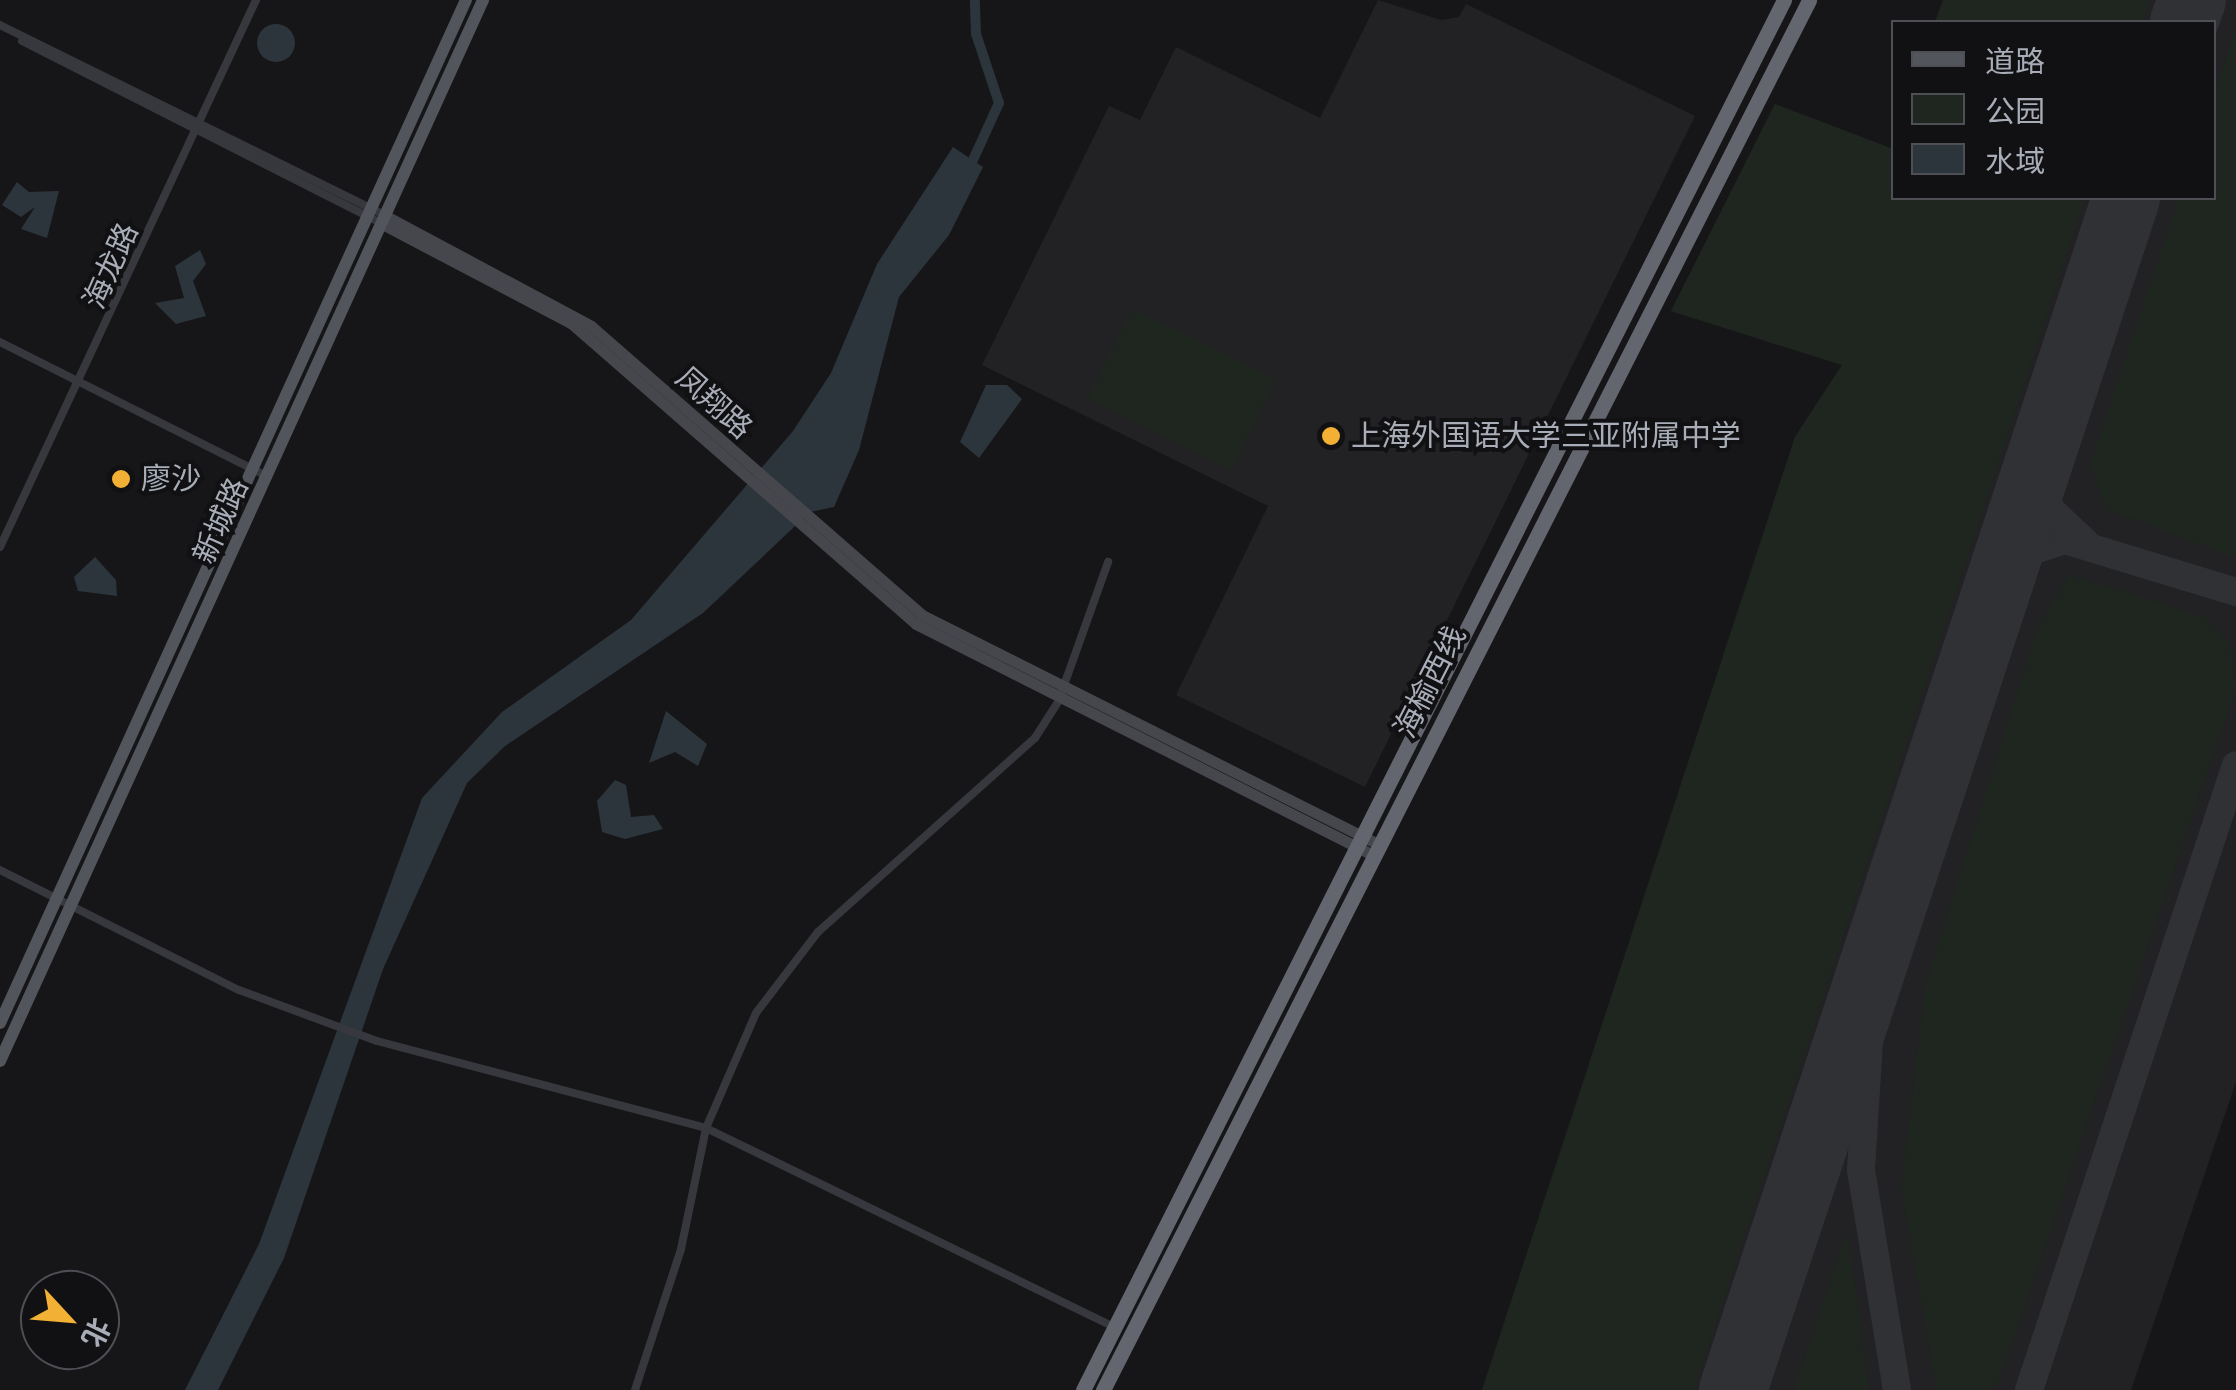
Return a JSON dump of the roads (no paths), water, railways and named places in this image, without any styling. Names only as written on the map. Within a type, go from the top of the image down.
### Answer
[{"type":"highway","name":"海榆西线","points":[[1083,1390],[1356,840],[1784,0]]},
{"type":"highway","name":"海榆西线","points":[[1102,1390],[1809,0]]},
{"type":"main road","name":"新城路","points":[[0,1023],[60,899],[466,0]]},
{"type":"main road","name":"新城路","points":[[0,1060],[74,906],[483,0]]},
{"type":"street","name":"海龙路","points":[[0,547],[83,382],[256,0]]},
{"type":"street","name":"凤翔路","points":[[0,28],[386,221],[571,323],[805,526],[922,615],[1060,696],[1375,850]]},
{"type":"street","points":[[0,342],[268,477]]},
{"type":"street","points":[[634,1390],[681,1249],[706,1128],[756,1013],[791,963],[872,879],[978,796],[1060,696],[1108,562]]},
{"type":"street","points":[[0,870],[238,990],[322,1021],[377,1041],[706,1128],[1114,1328]]},
{"type":"water","points":[[276,24],[290,29],[295,43],[290,57],[276,62],[262,57],[257,43],[262,29]]},
{"type":"water","points":[[953,147],[983,167],[949,235],[899,297],[859,450],[834,507],[810,512],[703,613],[505,746],[467,783],[383,969],[284,1258],[218,1390],[185,1390],[259,1244],[422,798],[502,712],[631,620],[793,431],[831,373],[877,264]]},
{"type":"water","points":[[17,182],[29,192],[59,191],[47,238],[21,229],[35,207],[21,217],[2,205]]},
{"type":"water","points":[[200,250],[206,264],[193,281],[206,316],[176,324],[155,303],[184,298],[175,266]]},
{"type":"water","points":[[986,385],[1007,385],[1022,399],[979,458],[960,442]]},
{"type":"water","points":[[95,557],[116,580],[117,596],[78,591],[74,577]]},
{"type":"water","points":[[666,711],[707,744],[698,766],[675,752],[649,763]]},
{"type":"water","points":[[615,780],[626,785],[631,817],[654,815],[663,829],[625,839],[602,832],[597,801]]},
{"type":"waterway","points":[[968,171],[999,103],[976,34],[975,0]]},
{"type":"place","name":"上海外国语大学三亚附属中学","points":[[1331,436]]},
{"type":"place","name":"廖沙","points":[[121,479]]}]
